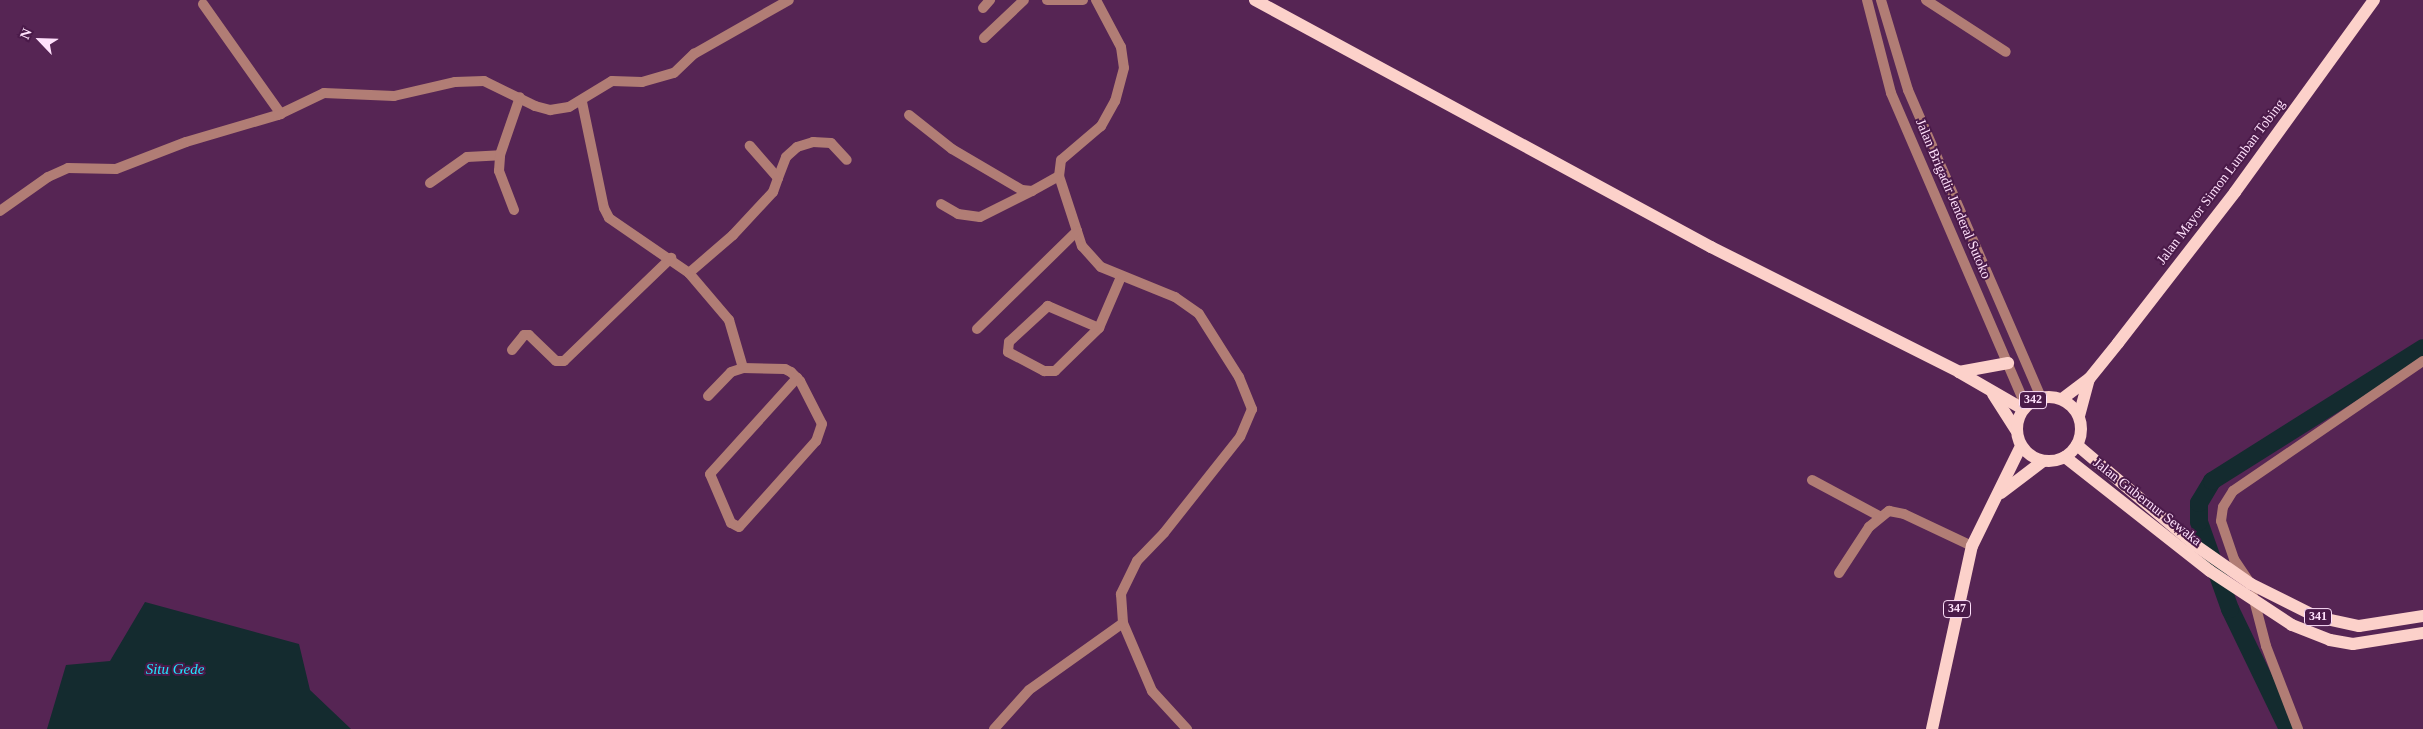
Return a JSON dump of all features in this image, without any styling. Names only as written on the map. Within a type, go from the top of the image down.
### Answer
[{"type":"main road","points":[[1255,0],[1711,247],[1959,372],[1992,392],[2024,407]]},
{"type":"main road","name":"Jalan Mayor Simon Lumban Tobing","points":[[2062,399],[2089,379],[2235,192],[2374,0]]},
{"type":"main road","points":[[1959,372],[2008,363]]},
{"type":"main road","name":"Jalan Mayor Simon Lumban Tobing","points":[[2079,416],[2089,379]]},
{"type":"main road","points":[[1992,392],[2016,430],[2021,446],[2043,461]]},
{"type":"main road","name":"342","points":[[2016,430],[2024,407],[2040,397],[2062,399],[2074,406],[2079,416]]},
{"type":"main road","points":[[1999,494],[2043,461],[2065,457],[2077,445],[2081,431],[2079,416]]},
{"type":"main road","name":"341","points":[[2077,445],[2178,531]]},
{"type":"main road","points":[[1999,494],[2021,446]]},
{"type":"main road","name":"Jalan Gubernur Sewaka","points":[[2065,457],[2172,543],[2254,602]]},
{"type":"main road","name":"347","points":[[1932,729],[1972,546],[1999,494]]},
{"type":"main road","points":[[2172,543],[2178,531]]},
{"type":"main road","name":"Jalan Gubernur Sewaka","points":[[2178,531],[2250,584],[2340,624],[2379,625],[2423,616]]},
{"type":"main road","name":"341","points":[[2254,602],[2292,625],[2330,640],[2379,642],[2423,633]]},
{"type":"street","points":[[0,211],[48,177],[68,168],[116,169],[186,142],[281,114],[324,93],[394,96],[467,80],[484,81],[550,110],[582,102],[612,81],[642,82],[674,73],[694,54],[789,0]]},
{"type":"street","points":[[984,38],[1024,0]]},
{"type":"street","points":[[1047,0],[1083,0]]},
{"type":"street","points":[[1096,0],[1121,47],[1124,68],[1110,113],[1101,126],[1062,160],[1059,176],[1076,231],[1090,257],[1121,277],[1175,297],[1195,310],[1239,376],[1252,409],[1240,437],[1125,581],[1120,611],[1123,623],[1152,691],[1182,727]]},
{"type":"street","name":"Jalan Brigadir Jenderal Sutoko","points":[[1867,0],[1891,93],[2008,363],[2024,407]]},
{"type":"street","points":[[1926,0],[2006,52]]},
{"type":"street","points":[[1882,1],[1908,90],[2040,397]]},
{"type":"street","points":[[203,4],[281,114]]},
{"type":"street","points":[[1891,93],[1908,90]]},
{"type":"street","points":[[514,210],[500,180],[500,155],[520,98]]},
{"type":"street","points":[[582,102],[604,208],[609,218],[671,258],[689,273],[729,320],[743,368]]},
{"type":"street","points":[[909,114],[952,149],[1002,181],[1032,191]]},
{"type":"street","points":[[689,273],[753,215],[773,192],[786,157],[813,142],[831,143],[847,160]]},
{"type":"street","points":[[750,146],[778,178]]},
{"type":"street","points":[[430,183],[458,160],[473,155],[500,155]]},
{"type":"street","points":[[941,204],[958,214],[980,218],[1059,176]]},
{"type":"street","points":[[977,329],[1076,231]]},
{"type":"street","points":[[512,350],[524,335],[529,335],[556,361],[564,362],[671,258]]},
{"type":"street","points":[[1099,328],[1048,306],[1009,342],[1008,352],[1044,371],[1055,371],[1099,328],[1121,277]]},
{"type":"street","points":[[2298,729],[2275,673],[2250,584],[2234,559],[2221,522],[2223,507],[2233,491],[2423,361]]},
{"type":"street","points":[[708,396],[727,376],[743,368],[785,369],[797,378],[822,424],[820,435],[742,526],[735,527],[710,474],[797,378]]},
{"type":"street","points":[[1812,480],[1879,516]]},
{"type":"street","points":[[1839,573],[1879,516],[1889,511],[1904,514],[1972,546]]},
{"type":"street","points":[[994,729],[1029,690],[1123,623]]},
{"type":"water","name":"Situ Gede","points":[[145,602],[299,644],[310,690],[351,729],[47,729],[66,665],[110,661]]},
{"type":"waterway","points":[[2288,729],[2230,609],[2199,522],[2199,503],[2212,481],[2423,348]]}]
